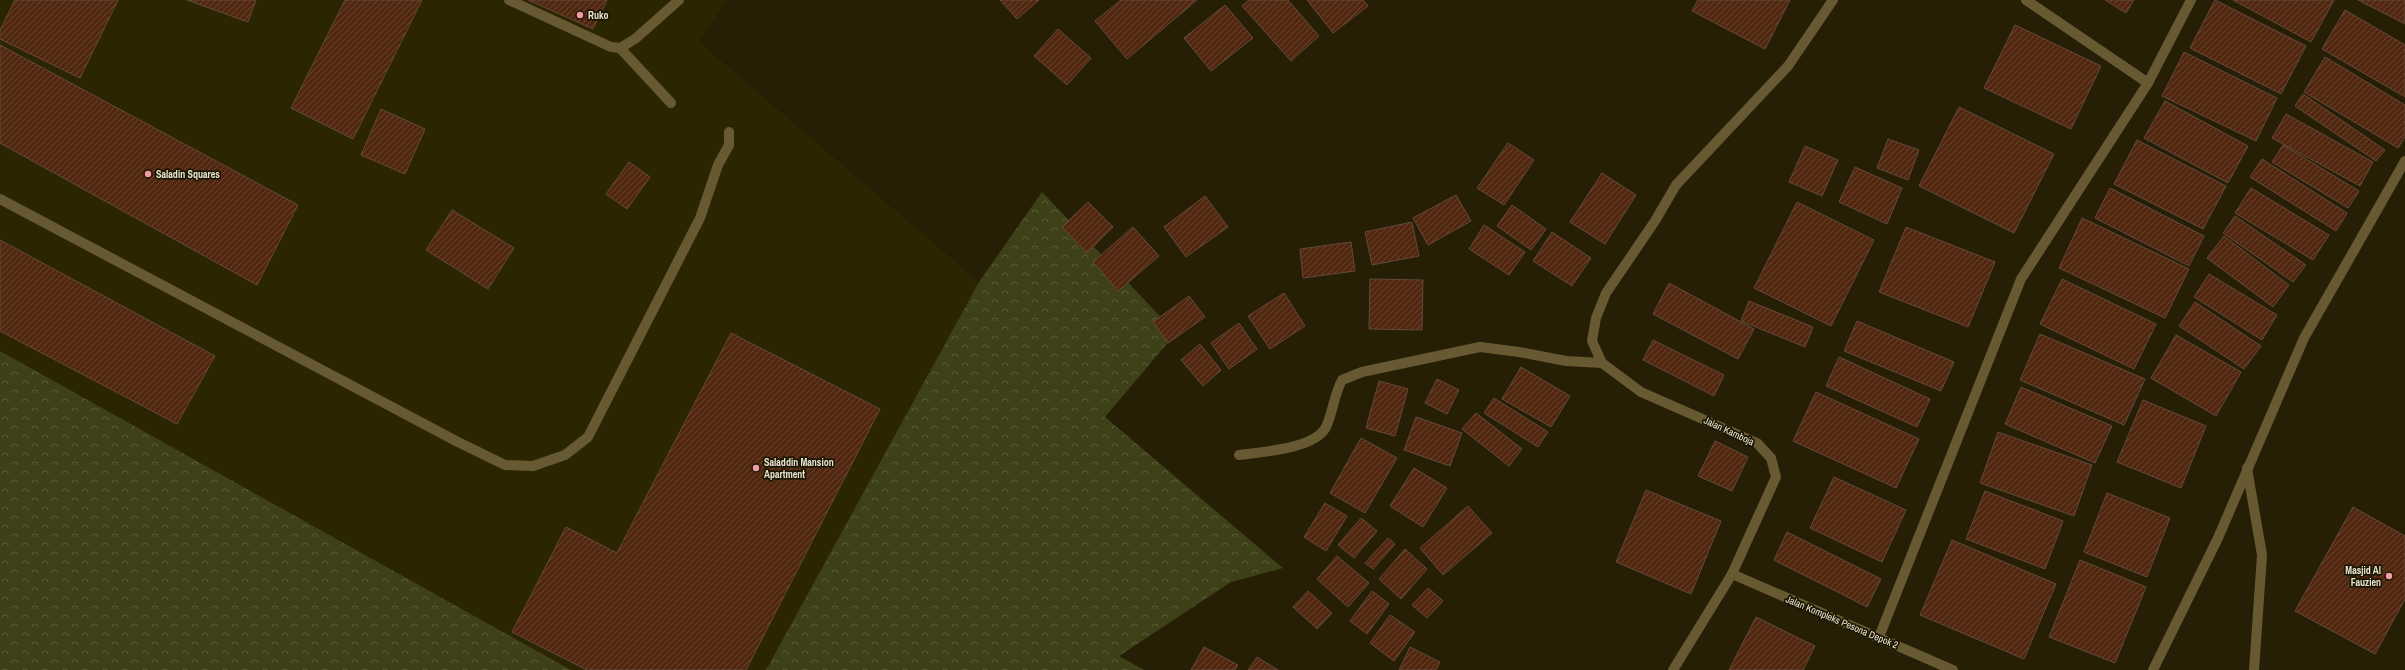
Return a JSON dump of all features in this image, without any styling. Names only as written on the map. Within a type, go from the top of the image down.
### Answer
[{"type":"street","points":[[510,0],[611,47],[620,48],[635,40],[679,0]]},
{"type":"street","points":[[2026,0],[2148,83]]},
{"type":"street","points":[[1879,637],[2021,278],[2148,83],[2191,0]]},
{"type":"street","name":"Jalan Kamboja","points":[[1673,670],[1732,574],[1776,477],[1771,458],[1757,443],[1641,392],[1602,363],[1592,341],[1596,318],[1606,293],[1655,221],[1676,185],[1788,66],[1830,1]]},
{"type":"street","points":[[620,48],[670,103]]},
{"type":"street","points":[[0,199],[456,441],[505,465],[533,466],[565,455],[588,436],[700,218],[718,165],[728,145],[729,132]]},
{"type":"street","points":[[2153,670],[2218,538],[2304,338],[2405,161]]},
{"type":"street","points":[[1239,455],[1287,449],[1320,434],[1326,427],[1336,391],[1342,380],[1362,372],[1480,347],[1519,352],[1566,362],[1602,363]]},
{"type":"street","points":[[2247,468],[2262,555],[2254,670]]},
{"type":"street","name":"Jalan Kompleks Pesona Depok 2","points":[[1732,574],[1953,670]]},
{"type":"shaded area","points":[[0,0],[727,0],[699,42],[979,282],[766,670],[571,670],[0,351]]},
{"type":"green space","points":[[1042,192],[1176,333],[1105,417],[1283,568],[1231,582],[1119,656],[1144,670],[766,670],[979,282]]},
{"type":"green space","points":[[0,351],[571,670],[0,670]]},
{"type":"building","points":[[15,0],[118,0],[80,78],[0,39],[0,30]]},
{"type":"building","points":[[187,0],[256,0],[248,22]]},
{"type":"building","points":[[345,0],[422,0],[353,139],[291,108]]},
{"type":"building","name":"Ruko","points":[[528,0],[607,0],[593,29]]},
{"type":"building","points":[[1000,0],[1039,0],[1017,19]]},
{"type":"building","points":[[1121,0],[1197,0],[1127,59],[1095,21]]},
{"type":"building","points":[[1249,0],[1288,0],[1319,36],[1291,61],[1242,6]]},
{"type":"building","points":[[1307,0],[1363,0],[1368,6],[1333,33]]},
{"type":"building","points":[[1698,0],[1790,0],[1765,49],[1692,11]]},
{"type":"building","points":[[2105,0],[2134,0],[2126,13]]},
{"type":"building","points":[[2215,0],[2306,46],[2281,94],[2190,48]]},
{"type":"building","points":[[2233,0],[2334,0],[2311,42]]},
{"type":"building","points":[[2358,0],[2405,0],[2405,24]]},
{"type":"building","points":[[1225,5],[1253,38],[1211,71],[1184,38]]},
{"type":"building","points":[[2345,10],[2405,45],[2405,97],[2322,49]]},
{"type":"building","points":[[2015,25],[2101,66],[2071,129],[1984,88]]},
{"type":"building","points":[[1058,29],[1091,58],[1067,85],[1034,56]]},
{"type":"building","name":"Saladin Squares","points":[[0,45],[298,205],[257,285],[0,143]]},
{"type":"building","points":[[2184,52],[2277,98],[2256,141],[2162,96]]},
{"type":"building","points":[[2325,57],[2405,105],[2405,137],[2398,148],[2304,92]]},
{"type":"building","points":[[2303,94],[2385,150],[2376,161],[2295,106]]},
{"type":"building","points":[[2165,101],[2248,146],[2228,183],[2144,138]]},
{"type":"building","points":[[1959,107],[2054,154],[2014,233],[1919,186]]},
{"type":"building","points":[[381,109],[425,129],[405,174],[361,155]]},
{"type":"building","points":[[2286,114],[2373,162],[2360,186],[2272,138]]},
{"type":"building","points":[[1888,139],[1919,150],[1908,180],[1877,168]]},
{"type":"building","points":[[2137,140],[2226,186],[2203,229],[2114,184]]},
{"type":"building","points":[[1508,143],[1534,160],[1504,205],[1477,188]]},
{"type":"building","points":[[2283,145],[2359,191],[2348,208],[2272,162]]},
{"type":"building","points":[[1805,146],[1838,160],[1822,196],[1789,182]]},
{"type":"building","points":[[2262,159],[2347,213],[2336,231],[2250,177]]},
{"type":"building","points":[[629,162],[650,177],[627,209],[606,194]]},
{"type":"building","points":[[1855,167],[1902,188],[1887,224],[1839,202]]},
{"type":"building","points":[[1602,173],[1636,195],[1605,244],[1570,222]]},
{"type":"building","points":[[2110,188],[2204,236],[2189,266],[2095,218]]},
{"type":"building","points":[[2251,188],[2329,235],[2313,260],[2235,213]]},
{"type":"building","points":[[1456,195],[1471,221],[1428,245],[1413,218]]},
{"type":"building","points":[[1205,196],[1228,227],[1186,257],[1164,227]]},
{"type":"building","points":[[1088,202],[1113,227],[1087,253],[1062,227]]},
{"type":"building","points":[[1797,202],[1874,240],[1831,326],[1754,288]]},
{"type":"building","points":[[1512,205],[1546,229],[1531,250],[1497,226]]},
{"type":"building","points":[[452,210],[514,248],[488,289],[426,250]]},
{"type":"building","points":[[2235,216],[2306,265],[2293,282],[2223,233]]},
{"type":"building","points":[[2082,218],[2189,269],[2165,318],[2059,268]]},
{"type":"building","points":[[1412,222],[1419,256],[1372,265],[1365,232]]},
{"type":"building","points":[[1484,225],[1525,252],[1509,275],[1469,249]]},
{"type":"building","points":[[1133,227],[1159,256],[1118,291],[1093,262]]},
{"type":"building","points":[[1906,227],[1995,262],[1968,327],[1879,292]]},
{"type":"building","points":[[1552,232],[1591,258],[1572,286],[1533,261]]},
{"type":"building","points":[[2224,236],[2289,285],[2273,307],[2207,258]]},
{"type":"building","points":[[0,240],[215,356],[177,424],[0,331]]},
{"type":"building","points":[[1351,242],[1355,271],[1303,278],[1300,249]]},
{"type":"building","points":[[2209,274],[2277,315],[2262,340],[2194,297]]},
{"type":"building","points":[[1370,279],[1423,280],[1422,330],[1369,329]]},
{"type":"building","points":[[2062,279],[2156,324],[2134,369],[2040,324]]},
{"type":"building","points":[[1669,283],[1754,329],[1738,359],[1653,314]]},
{"type":"building","points":[[1284,293],[1305,326],[1270,349],[1248,316]]},
{"type":"building","points":[[1189,296],[1205,317],[1168,343],[1153,322]]},
{"type":"building","points":[[1749,301],[1813,327],[1805,347],[1741,321]]},
{"type":"building","points":[[2195,302],[2261,346],[2244,369],[2179,326]]},
{"type":"building","points":[[1857,321],[1954,362],[1941,391],[1844,351]]},
{"type":"building","points":[[1239,323],[1257,349],[1229,369],[1211,343]]},
{"type":"building","name":"Saladdin Mansion Apartment","points":[[731,333],[880,409],[746,670],[587,670],[512,632],[566,527],[617,553]]},
{"type":"building","points":[[2040,334],[2145,379],[2124,425],[2020,380]]},
{"type":"building","points":[[2176,335],[2241,372],[2216,416],[2151,378]]},
{"type":"building","points":[[1653,340],[1724,375],[1714,396],[1643,360]]},
{"type":"building","points":[[1200,344],[1221,370],[1203,386],[1181,360]]},
{"type":"building","points":[[1839,357],[1930,399],[1917,427],[1826,386]]},
{"type":"building","points":[[1521,367],[1570,396],[1551,427],[1502,399]]},
{"type":"building","points":[[1437,379],[1459,390],[1447,414],[1425,403]]},
{"type":"building","points":[[1379,381],[1408,389],[1395,436],[1366,428]]},
{"type":"building","points":[[2021,387],[2112,426],[2095,463],[2005,424]]},
{"type":"building","points":[[1816,392],[1919,439],[1896,488],[1793,441]]},
{"type":"building","points":[[1494,398],[1548,432],[1538,447],[1484,413]]},
{"type":"building","points":[[2143,400],[2206,426],[2181,488],[2117,462]]},
{"type":"building","points":[[1476,413],[1522,449],[1509,466],[1462,429]]},
{"type":"building","points":[[1416,417],[1462,433],[1450,466],[1404,450]]},
{"type":"building","points":[[1998,432],[2092,465],[2074,516],[1980,483]]},
{"type":"building","points":[[1361,438],[1397,458],[1365,513],[1330,493]]},
{"type":"building","points":[[1715,441],[1748,457],[1732,491],[1698,476]]},
{"type":"building","points":[[1414,468],[1447,488],[1423,527],[1390,506]]},
{"type":"building","points":[[1834,477],[1906,510],[1882,562],[1810,528]]},
{"type":"building","points":[[1646,490],[1721,521],[1691,594],[1616,562]]},
{"type":"building","points":[[1985,491],[2063,521],[2045,569],[1966,539]]},
{"type":"building","points":[[2107,493],[2170,518],[2147,577],[2084,552]]},
{"type":"building","points":[[1325,503],[1347,516],[1326,551],[1304,537]]},
{"type":"building","points":[[1468,506],[1492,533],[1443,575],[1420,548]]},
{"type":"building","points":[[2353,507],[2405,536],[2405,599],[2375,654],[2295,611]]},
{"type":"building","points":[[1361,518],[1377,531],[1354,558],[1338,545]]},
{"type":"building","points":[[1787,532],[1881,579],[1867,607],[1774,560]]},
{"type":"building","points":[[1388,538],[1395,544],[1373,569],[1365,563]]},
{"type":"building","points":[[1952,540],[2056,584],[2024,659],[1920,615]]},
{"type":"building","points":[[1405,549],[1427,569],[1401,599],[1379,579]]},
{"type":"building","points":[[1337,556],[1369,583],[1348,607],[1317,579]]},
{"type":"building","points":[[2080,560],[2146,587],[2115,663],[2049,637]]},
{"type":"building","points":[[1428,588],[1443,601],[1427,618],[1412,605]]},
{"type":"building","points":[[1308,591],[1332,613],[1317,629],[1293,607]]},
{"type":"building","points":[[1372,591],[1389,604],[1367,634],[1350,621]]},
{"type":"building","points":[[1390,615],[1415,632],[1394,661],[1370,643]]},
{"type":"building","points":[[1756,617],[1815,646],[1803,670],[1729,670]]},
{"type":"building","points":[[1204,647],[1238,665],[1235,670],[1191,670]]},
{"type":"building","points":[[1410,647],[1440,662],[1436,670],[1399,670]]},
{"type":"building","points":[[1257,657],[1278,670],[1248,670]]},
{"type":"place","name":"Ruko","points":[[580,15]]},
{"type":"place","name":"Saladin Squares","points":[[148,174]]},
{"type":"place","name":"Saladdin Mansion Apartment","points":[[756,468]]},
{"type":"place","name":"Masjid Al Fauzien","points":[[2389,576]]}]
